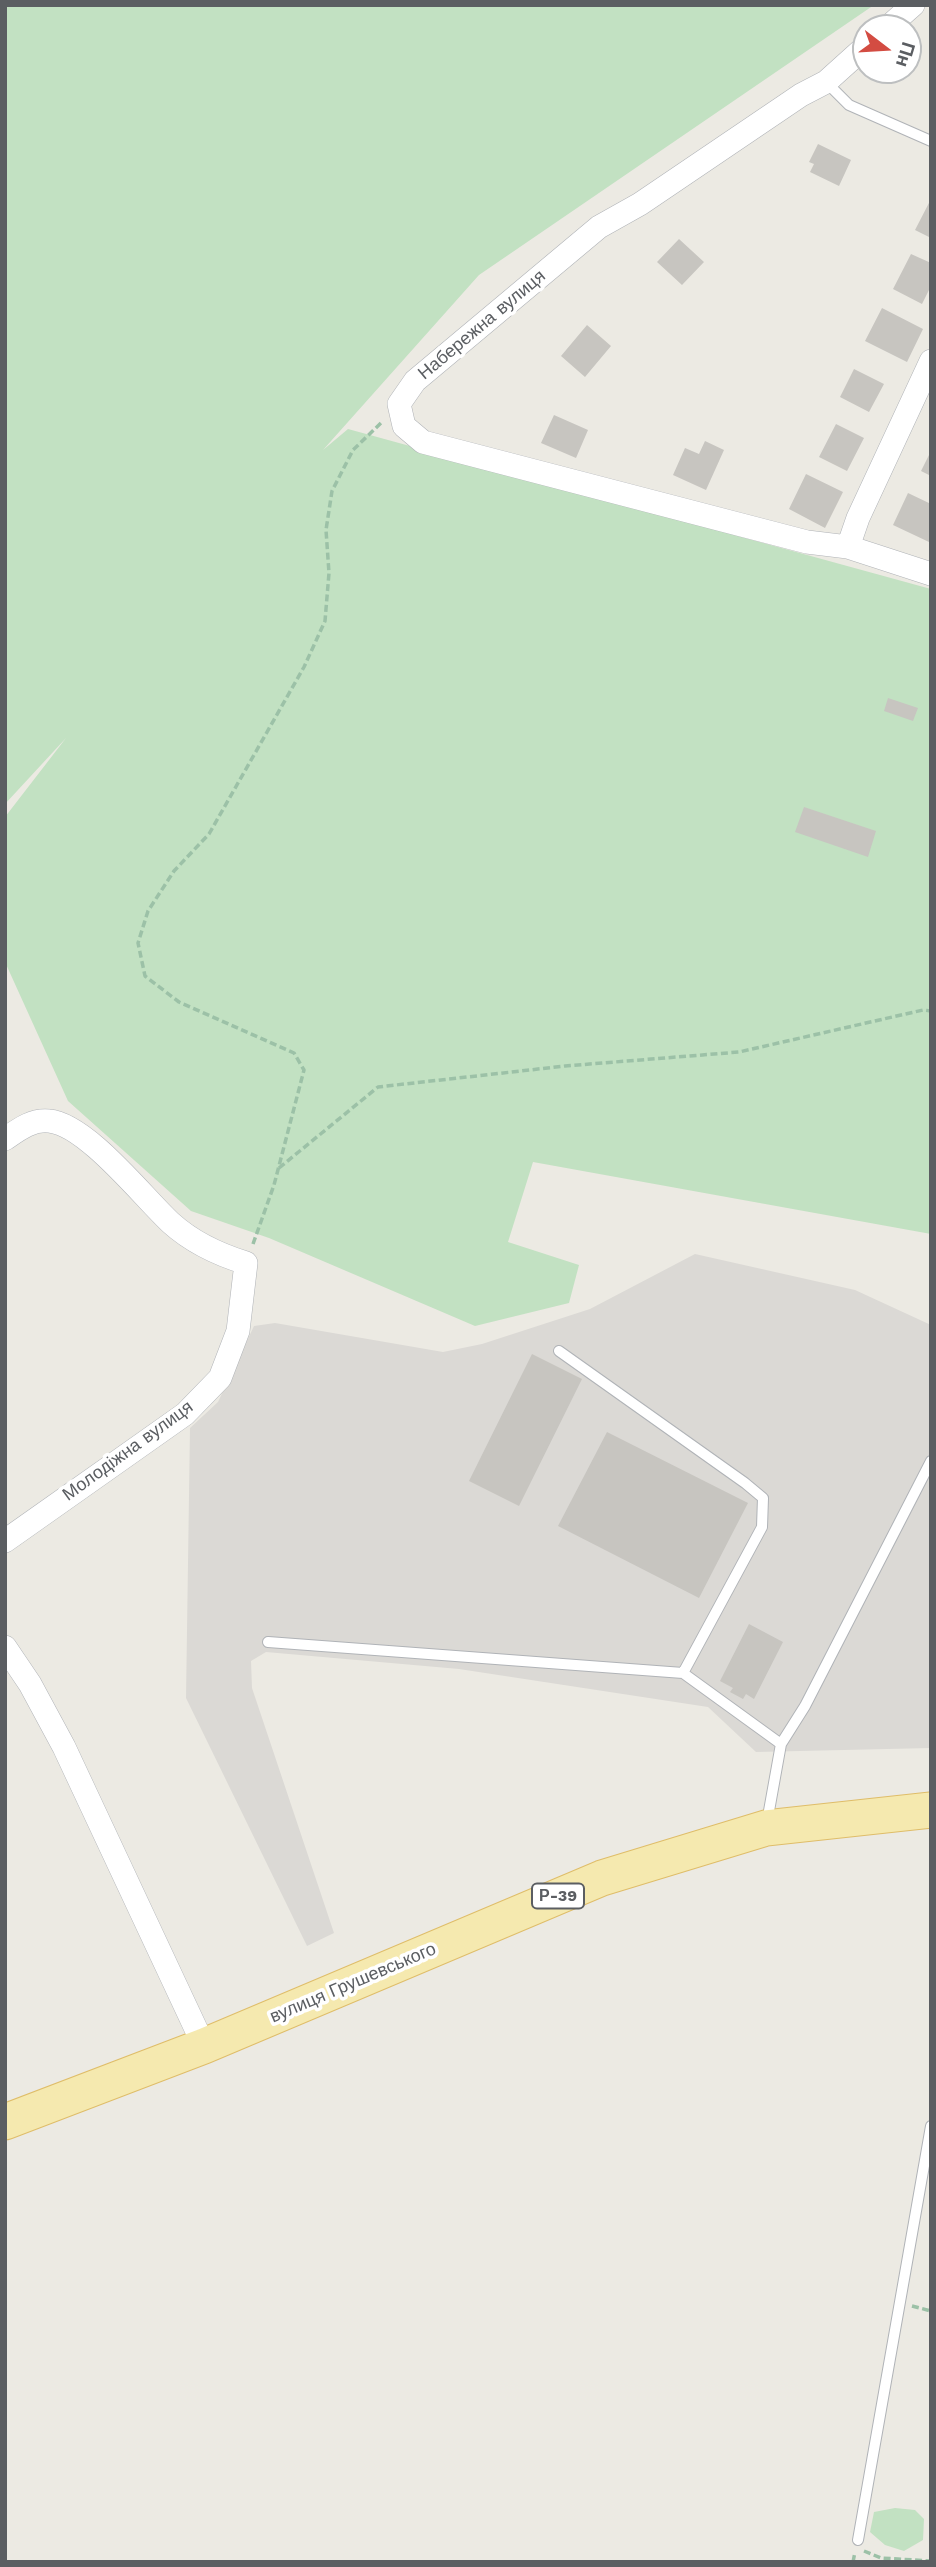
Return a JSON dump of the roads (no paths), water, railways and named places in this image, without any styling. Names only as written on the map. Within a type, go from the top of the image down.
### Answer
[{"type":"main road","name":"вулиця Грушевського","points":[[204,2046],[602,1878],[766,1828],[931,1810]]},
{"type":"main road","name":"Р-39","points":[[5,2122],[204,2046]]},
{"type":"street","name":"Набережна вулиця","points":[[848,547],[807,542],[423,442],[404,426],[399,404],[415,381],[599,227],[640,204],[801,95],[826,82],[852,59]]},
{"type":"street","points":[[931,361],[858,519],[848,547],[931,574]]},
{"type":"street","name":"Молодіжна вулиця","points":[[5,1139],[37,1122],[50,1121],[65,1126],[79,1134],[117,1168],[173,1225],[220,1255],[246,1263],[238,1331],[220,1378],[185,1414],[5,1541]]},
{"type":"street","points":[[5,1647],[30,1684],[64,1747],[204,2046]]},
{"type":"lane","points":[[826,82],[849,105],[931,141]]},
{"type":"lane","points":[[559,1351],[763,1498],[762,1527],[683,1673]]},
{"type":"lane","points":[[766,1828],[781,1744],[805,1706],[931,1461]]},
{"type":"lane","points":[[919,1484],[931,1489]]},
{"type":"lane","points":[[268,1642],[683,1673],[781,1744]]},
{"type":"lane","points":[[858,2540],[931,2126]]}]
